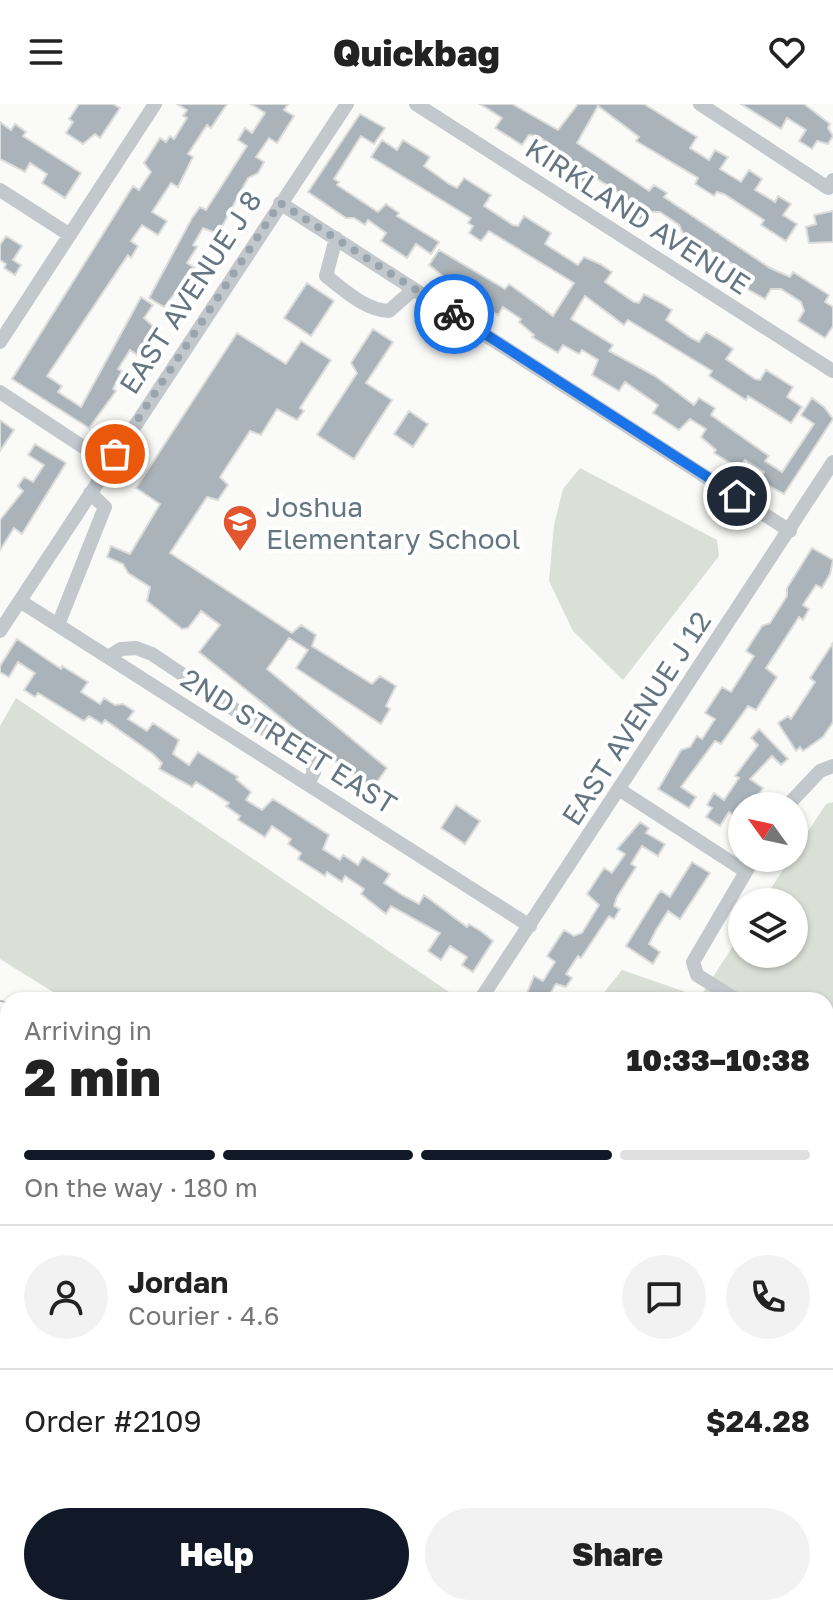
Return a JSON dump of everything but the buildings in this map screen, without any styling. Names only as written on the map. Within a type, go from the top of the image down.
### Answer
[{"type":"street","points":[[0,342],[155,104]]},
{"type":"street","name":"EAST AVENUE J 8","points":[[0,631],[347,104]]},
{"type":"street","name":"KIRKLAND AVENUE","points":[[416,104],[833,371]]},
{"type":"street","points":[[700,104],[830,184]]},
{"type":"street","points":[[0,190],[70,235]]},
{"type":"street","points":[[280,203],[790,531]]},
{"type":"street","points":[[336,238],[326,276],[348,294],[378,311],[389,311],[414,289]]},
{"type":"street","points":[[0,392],[109,464]]},
{"type":"street","name":"EAST AVENUE J 12","points":[[485,992],[833,462]]},
{"type":"street","points":[[58,625],[105,507],[90,493]]},
{"type":"street","name":"2ND STREET EAST","points":[[20,601],[530,926]]},
{"type":"street","points":[[108,657],[121,649],[136,648],[167,662],[311,761],[314,772],[308,784]]},
{"type":"street","points":[[800,792],[820,771],[833,766]]},
{"type":"street","points":[[620,790],[728,851]]},
{"type":"street","points":[[724,992],[697,975],[693,962],[745,872]]},
{"type":"shaded area","points":[[580,468],[717,540],[719,556],[623,680],[573,631],[549,581],[554,525],[563,489]]},
{"type":"shaded area","points":[[16,698],[449,992],[53,992],[0,959],[0,726]]},
{"type":"shaded area","points":[[833,802],[833,992],[703,992],[728,954],[728,968],[808,968],[808,888],[771,888],[782,872],[808,872],[808,832],[826,804]]},
{"type":"shaded area","points":[[622,970],[686,992],[604,992]]},
{"type":"way so far","points":[[115,454],[280,203],[454,314]]},
{"type":"place","name":"Joshua Elementary School","points":[[240,553]]},
{"type":"route","points":[[454,314],[737,496]]}]
